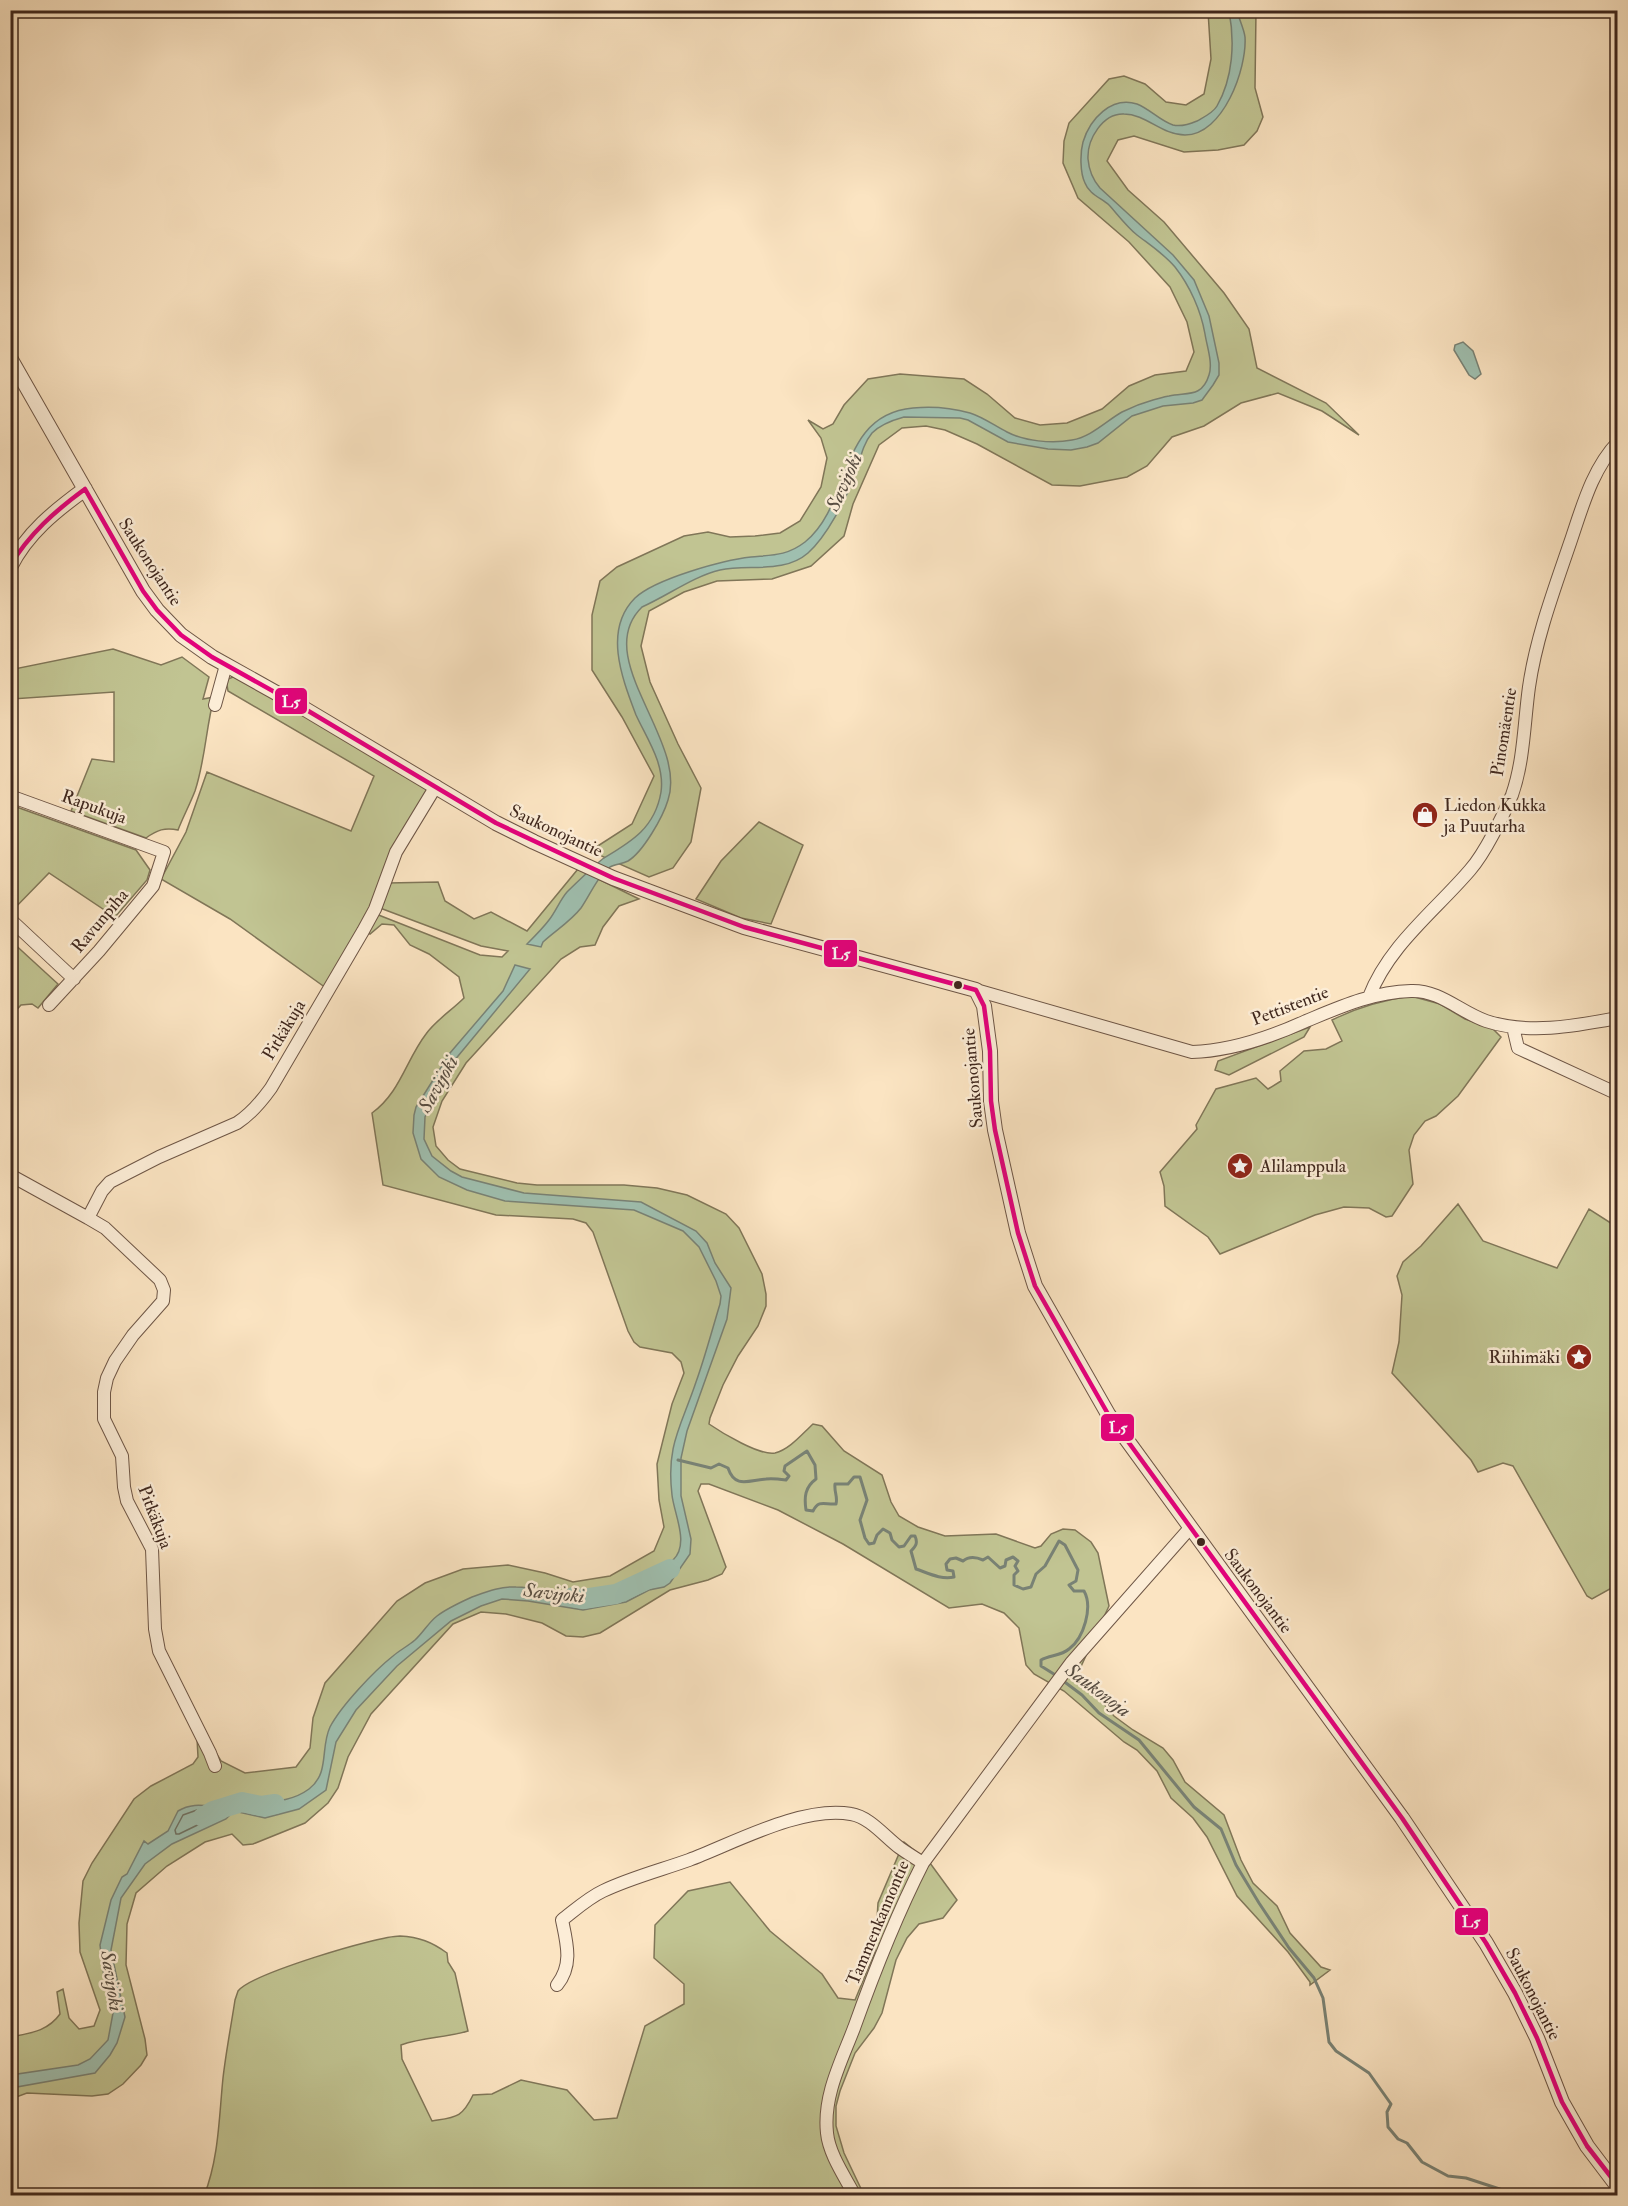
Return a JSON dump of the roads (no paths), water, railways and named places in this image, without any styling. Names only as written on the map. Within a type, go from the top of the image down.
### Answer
[{"type":"street","name":"Saukonojantie","points":[[10,358],[138,582],[157,610],[201,650],[496,823],[613,878],[744,927],[976,990],[984,1006],[990,1051],[991,1101],[995,1130],[1018,1233],[1035,1286],[1108,1414],[1402,1818],[1486,1943],[1537,2038],[1562,2102],[1587,2146],[1617,2187]]},
{"type":"street","name":"Pinomäentie","points":[[1370,997],[1376,979],[1388,960],[1432,909],[1472,869],[1512,794],[1518,771],[1529,686],[1554,589],[1590,485],[1606,454],[1617,442]]},
{"type":"street","points":[[10,567],[29,536],[58,509],[85,489]]},
{"type":"street","points":[[215,705],[226,664]]},
{"type":"street","name":"Pitkäkuja","points":[[88,1218],[102,1191],[110,1182],[169,1153],[237,1124],[262,1101],[375,909],[396,852],[436,786]]},
{"type":"street","name":"Rapukuja","points":[[10,796],[164,852]]},
{"type":"street","name":"Ravunpiha","points":[[49,1005],[153,886],[164,852]]},
{"type":"street","points":[[13,922],[74,979]]},
{"type":"street","name":"Pettistentie","points":[[976,990],[1192,1052],[1210,1052],[1245,1043],[1304,1023],[1347,1003],[1410,991],[1428,992],[1487,1022],[1513,1027],[1571,1026],[1617,1018]]},
{"type":"street","points":[[1513,1027],[1518,1048],[1617,1094]]},
{"type":"street","name":"Pitkäkuja","points":[[10,1175],[105,1228],[160,1280],[164,1290],[163,1301],[133,1335],[115,1361],[107,1378],[104,1392],[104,1419],[122,1456],[127,1501],[152,1549],[155,1629],[159,1651],[210,1753],[214,1766]]},
{"type":"street","name":"Tammenkannontie","points":[[855,2196],[838,2165],[827,2136],[826,2108],[835,2075],[886,1943],[923,1863],[1055,1683],[1190,1528]]},
{"type":"street","points":[[557,1985],[566,1975],[567,1956],[562,1920],[584,1903],[601,1891],[618,1884],[694,1858],[785,1822],[821,1814],[853,1814],[869,1822],[901,1849],[923,1863]]},
{"type":"water","points":[[1229,11],[1237,11],[1245,37],[1245,50],[1237,82],[1230,98],[1211,124],[1199,132],[1185,135],[1169,132],[1140,117],[1116,115],[1109,118],[1098,129],[1088,151],[1090,171],[1100,188],[1173,255],[1194,280],[1209,316],[1219,363],[1219,375],[1202,400],[1163,406],[1132,416],[1098,443],[1071,450],[1048,449],[1008,442],[960,418],[904,417],[891,421],[872,433],[864,448],[851,485],[829,527],[815,546],[799,560],[777,566],[720,570],[690,581],[642,607],[629,627],[627,650],[633,675],[665,752],[670,777],[668,800],[652,834],[640,850],[628,861],[605,871],[577,913],[543,942],[541,947],[527,944],[549,920],[567,892],[601,860],[632,840],[647,824],[658,805],[662,782],[658,762],[625,686],[618,655],[620,625],[625,611],[635,598],[673,577],[707,566],[786,552],[805,542],[820,525],[831,506],[858,443],[871,426],[889,414],[927,407],[963,411],[1022,438],[1056,442],[1086,436],[1122,412],[1137,405],[1167,396],[1193,393],[1206,382],[1210,360],[1201,316],[1190,290],[1171,262],[1133,232],[1109,205],[1089,190],[1082,174],[1081,152],[1086,133],[1096,118],[1110,106],[1119,103],[1137,104],[1176,126],[1194,122],[1213,111],[1226,84],[1231,60],[1232,35]]},
{"type":"water","points":[[1463,342],[1473,351],[1481,374],[1475,379],[1469,375],[1454,350],[1455,345]]},
{"type":"water","points":[[515,965],[530,969],[449,1067],[425,1117],[424,1139],[432,1156],[462,1177],[524,1193],[641,1202],[696,1231],[707,1243],[715,1263],[731,1288],[727,1319],[687,1431],[681,1458],[681,1496],[691,1539],[690,1554],[670,1583],[664,1587],[649,1590],[626,1602],[583,1610],[502,1599],[481,1606],[451,1621],[397,1666],[356,1710],[336,1742],[326,1790],[299,1809],[265,1818],[234,1811],[226,1819],[172,1844],[145,1864],[121,1898],[111,1950],[125,2017],[117,2043],[110,2055],[95,2073],[11,2088],[11,2075],[78,2065],[90,2059],[108,2040],[113,2013],[105,1985],[100,1945],[111,1900],[144,1841],[148,1844],[168,1831],[178,1811],[195,1805],[229,1807],[280,1800],[295,1797],[309,1789],[320,1776],[327,1735],[342,1709],[385,1662],[415,1640],[437,1616],[454,1606],[488,1591],[510,1587],[530,1588],[585,1598],[608,1595],[629,1587],[670,1563],[678,1553],[681,1537],[672,1495],[673,1449],[702,1363],[721,1296],[699,1247],[683,1231],[634,1210],[505,1201],[467,1190],[439,1177],[421,1159],[413,1133],[416,1107],[450,1053],[503,991]]},
{"type":"waterway","name":"Saukonoja","points":[[678,1460],[711,1468],[719,1464],[728,1468],[734,1479],[743,1482],[786,1480],[789,1476],[784,1471],[785,1466],[807,1451],[815,1465],[816,1479],[806,1493],[806,1510],[813,1511],[820,1504],[836,1504],[835,1484],[848,1484],[854,1477],[860,1477],[867,1500],[860,1520],[869,1544],[874,1543],[877,1535],[883,1529],[890,1533],[892,1540],[899,1547],[904,1546],[911,1536],[915,1536],[916,1544],[911,1551],[916,1569],[939,1577],[954,1577],[953,1571],[947,1570],[946,1564],[950,1559],[956,1558],[963,1561],[968,1558],[978,1558],[983,1560],[988,1557],[1000,1568],[1005,1566],[1006,1560],[1013,1557],[1018,1561],[1015,1566],[1018,1571],[1014,1575],[1014,1585],[1023,1589],[1031,1587],[1036,1574],[1045,1566],[1059,1541],[1065,1545],[1078,1570],[1076,1581],[1069,1585],[1074,1591],[1084,1591],[1088,1605],[1086,1622],[1074,1644],[1063,1653],[1041,1660],[1041,1666],[1057,1676]]},
{"type":"waterway","name":"Savijoki","points":[[573,1597],[583,1599],[616,1594],[670,1569]]},
{"type":"waterway","name":"Saukonoja","points":[[1062,1680],[1082,1695],[1099,1713],[1139,1740],[1194,1807],[1221,1829],[1236,1865],[1259,1903],[1289,1948],[1314,1978],[1323,1998],[1329,2042],[1336,2051],[1369,2073],[1391,2104],[1387,2112],[1388,2127],[1398,2139],[1407,2143],[1422,2162],[1448,2176],[1466,2178],[1521,2196]]},
{"type":"waterway","name":"Savijoki","points":[[203,1817],[213,1811],[242,1802],[261,1806],[275,1804]]},
{"type":"waterway","name":"Saukonoja","points":[[1525,2196],[1553,2191],[1559,2196]]},
{"type":"place","name":"Liedon Kukka ja Puutarha","points":[[1425,815]]},
{"type":"place","name":"Alilamppula","points":[[1240,1166]]},
{"type":"place","name":"Riihimäki","points":[[1579,1357]]}]
